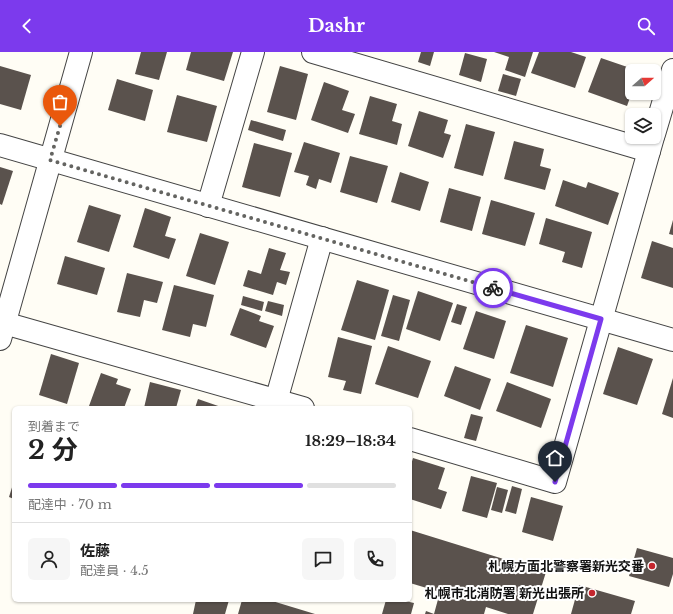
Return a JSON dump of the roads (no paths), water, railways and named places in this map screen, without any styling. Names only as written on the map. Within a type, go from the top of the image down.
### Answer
[{"type":"street","points":[[81,52],[2,331],[275,404],[289,406]]},
{"type":"street","points":[[208,206],[253,52]]},
{"type":"street","points":[[313,52],[625,133]]},
{"type":"street","points":[[661,110],[673,70]]},
{"type":"street","points":[[412,440],[555,482],[651,144]]},
{"type":"street","points":[[0,145],[673,340]]},
{"type":"street","points":[[275,404],[322,238]]},
{"type":"place","name":"札幌方面北警察署新光交番","points":[[652,566]]},
{"type":"place","name":"札幌市北消防署 新光出張所","points":[[592,593]]}]
